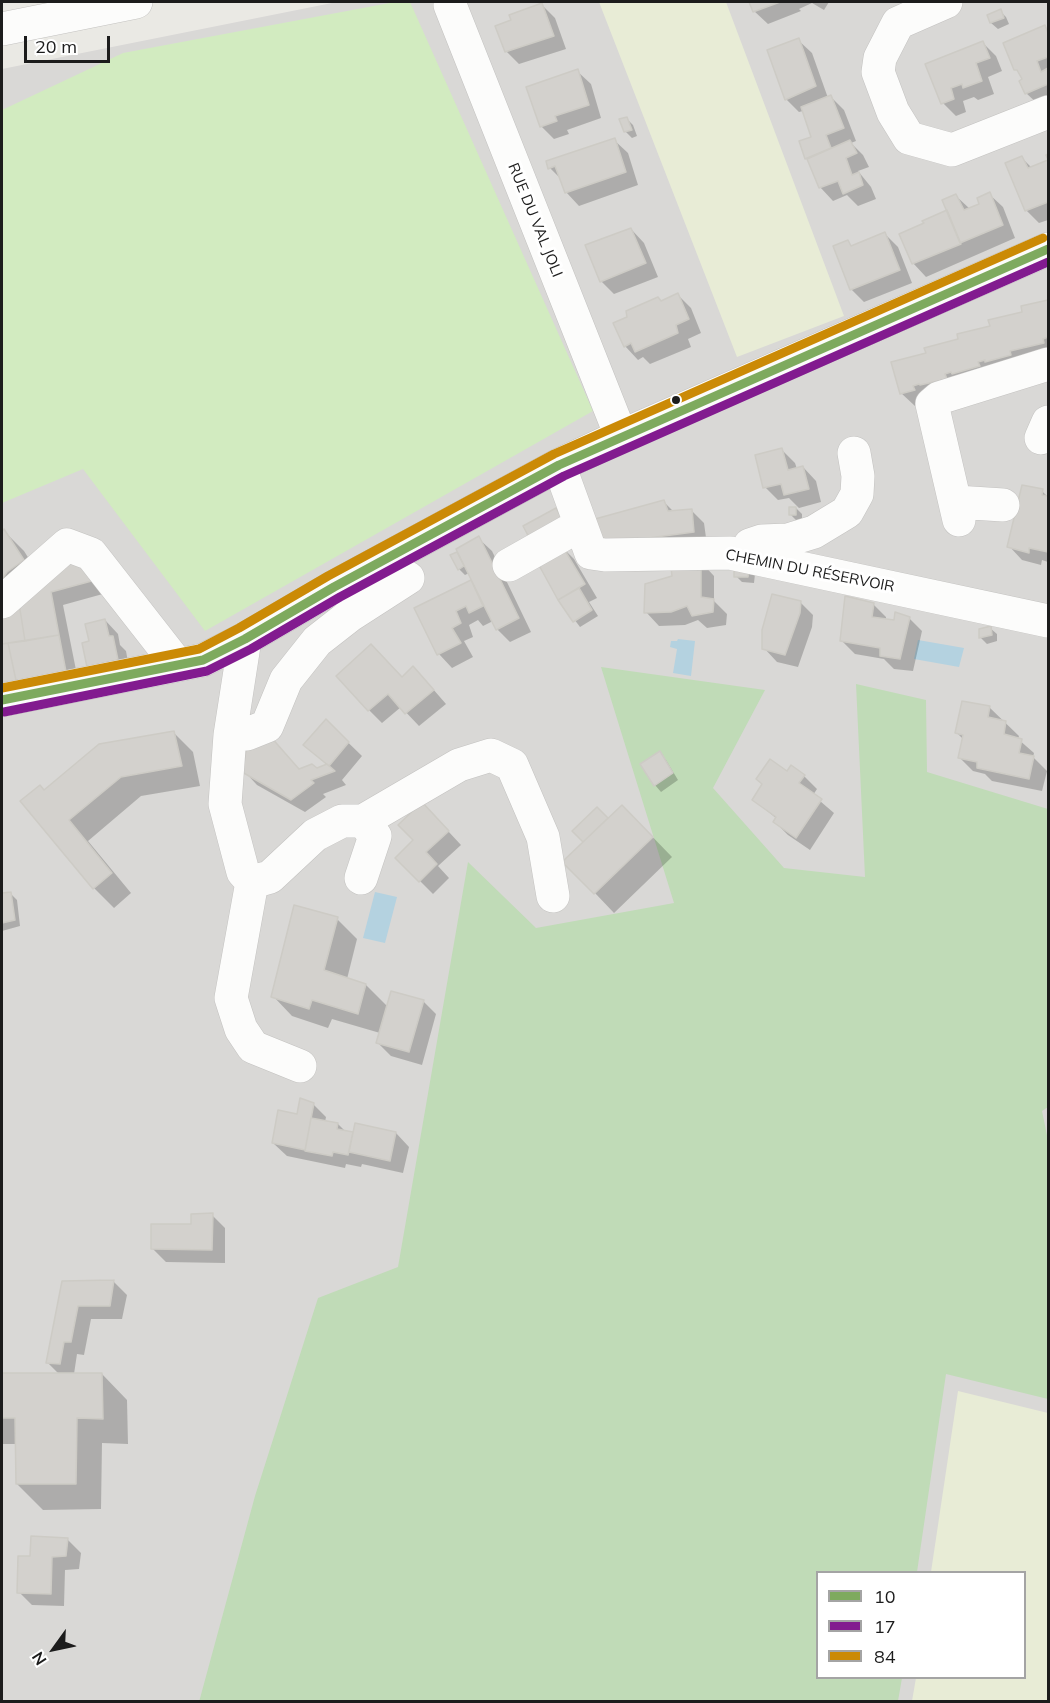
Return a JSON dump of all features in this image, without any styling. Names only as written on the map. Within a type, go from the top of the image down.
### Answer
[{"type":"street","points":[[2,29],[136,2]]},
{"type":"street","points":[[946,2],[898,23],[879,58],[878,72],[893,112],[909,138],[952,150],[1048,112]]},
{"type":"street","name":"RUE DU VAL JOLI","points":[[450,4],[621,436]]},
{"type":"street","points":[[2,705],[203,660],[559,465],[1048,249]]},
{"type":"street","points":[[1003,504],[958,511],[932,404],[939,398],[1048,364]]},
{"type":"street","points":[[746,556],[750,545],[762,541],[788,540],[814,532],[847,512],[857,494],[858,476],[854,453]]},
{"type":"street","name":"CHEMIN DU RÉSERVOIR","points":[[559,465],[591,554],[730,553],[1048,621]]},
{"type":"street","points":[[509,565],[580,525]]},
{"type":"street","points":[[2,602],[67,545],[92,554],[177,664]]},
{"type":"street","points":[[230,735],[247,734],[267,726],[286,680],[317,641],[349,616],[408,578]]},
{"type":"street","points":[[245,639],[230,735],[225,804],[243,872],[252,882]]},
{"type":"street","points":[[252,882],[270,877],[315,835],[342,821],[363,821],[459,765],[491,755],[512,765],[543,837],[553,896]]},
{"type":"street","points":[[361,878],[375,836],[363,821]]},
{"type":"street","points":[[252,882],[231,998],[241,1029],[253,1047],[300,1066]]},
{"type":"shaded area","points":[[337,2],[1048,2],[1048,1701],[2,1702],[2,69]]},
{"type":"green space","points":[[395,2],[410,2],[593,411],[205,631],[83,469],[2,503],[2,110],[123,53]]},
{"type":"green space","points":[[599,2],[726,2],[844,316],[737,357]]},
{"type":"green space","points":[[601,667],[765,690],[713,788],[784,868],[865,877],[856,684],[926,700],[927,772],[1048,809],[1048,1107],[1042,1111],[1048,1140],[1048,1399],[946,1374],[917,1571],[816,1571],[816,1679],[902,1679],[898,1701],[199,1702],[255,1496],[318,1298],[398,1267],[468,862],[536,928],[674,903]]},
{"type":"green space","points":[[958,1391],[1048,1413],[1048,1701],[912,1701],[916,1679],[1026,1679],[1026,1571],[931,1571]]},
{"type":"water","points":[[678,639],[695,641],[691,676],[673,673],[677,649],[670,647],[671,641]]},
{"type":"water","points":[[918,640],[964,648],[959,667],[914,659]]},
{"type":"water","points":[[375,892],[397,897],[385,943],[363,938]]},
{"type":"building","points":[[749,2],[780,2],[753,12]]},
{"type":"building","points":[[542,3],[554,36],[505,52],[495,26],[511,20],[509,15]]},
{"type":"building","points":[[1001,9],[1004,18],[990,23],[987,15]]},
{"type":"building","points":[[1045,25],[1048,33],[1048,57],[1037,61],[1041,72],[1048,68],[1048,84],[1025,94],[1019,81],[1022,79],[1017,70],[1014,70],[1003,43]]},
{"type":"building","points":[[799,38],[816,86],[785,100],[767,50]]},
{"type":"building","points":[[983,41],[990,58],[976,63],[982,81],[963,88],[962,84],[951,88],[954,99],[941,104],[925,64]]},
{"type":"building","points":[[578,69],[589,105],[555,116],[557,121],[540,127],[526,87]]},
{"type":"building","points":[[831,95],[844,128],[826,135],[831,148],[805,159],[799,141],[811,137],[801,107]]},
{"type":"building","points":[[627,117],[632,130],[624,132],[619,119]]},
{"type":"building","points":[[615,138],[626,172],[565,193],[555,166],[548,169],[546,161]]},
{"type":"building","points":[[850,140],[857,153],[846,158],[852,175],[859,172],[863,185],[843,194],[838,181],[819,188],[807,159]]},
{"type":"building","points":[[1022,156],[1028,168],[1048,160],[1048,202],[1025,211],[1005,163]]},
{"type":"building","points":[[990,192],[1003,225],[960,243],[942,200],[956,194],[964,210],[979,204],[977,198]]},
{"type":"building","points":[[947,210],[961,244],[912,264],[899,234]]},
{"type":"building","points":[[631,228],[646,263],[600,282],[585,245]]},
{"type":"building","points":[[885,232],[900,270],[850,290],[833,246],[848,240],[851,246]]},
{"type":"building","points":[[678,293],[689,319],[676,325],[678,333],[635,352],[631,343],[624,347],[613,323],[627,317],[626,311],[658,297],[661,301]]},
{"type":"building","points":[[1048,300],[1048,337],[1043,339],[1044,343],[1010,351],[1011,355],[978,362],[980,366],[945,374],[947,379],[919,384],[913,386],[915,390],[900,394],[891,362],[926,353],[924,348],[958,339],[957,334],[990,326],[988,320],[1022,312],[1021,306]]},
{"type":"building","points":[[782,448],[788,470],[803,466],[809,489],[784,495],[781,484],[763,488],[755,455]]},
{"type":"building","points":[[1022,485],[1043,489],[1042,495],[1048,496],[1048,552],[1029,548],[1029,553],[1007,547]]},
{"type":"building","points":[[664,500],[668,511],[692,509],[694,532],[603,544],[595,519]]},
{"type":"building","points":[[789,507],[796,507],[796,515],[789,515]]},
{"type":"building","points":[[556,508],[561,517],[532,543],[523,526]]},
{"type":"building","points":[[4,529],[24,560],[7,572],[2,579],[2,531]]},
{"type":"building","points":[[479,536],[519,618],[496,630],[456,549]]},
{"type":"building","points":[[561,544],[585,584],[558,600],[535,558]]},
{"type":"building","points":[[457,552],[464,566],[458,570],[450,555]]},
{"type":"building","points":[[74,557],[99,579],[51,592],[59,635],[25,641],[18,597]]},
{"type":"building","points":[[670,559],[701,561],[701,597],[714,599],[713,612],[692,616],[687,606],[671,612],[644,613],[645,584],[672,576]]},
{"type":"building","points":[[734,564],[749,566],[748,577],[734,577]]},
{"type":"building","points":[[471,580],[483,606],[469,613],[466,606],[456,611],[461,623],[452,628],[461,643],[437,655],[414,608]]},
{"type":"building","points":[[579,588],[592,610],[573,622],[558,600]]},
{"type":"building","points":[[772,594],[801,601],[800,613],[785,655],[762,649],[762,630]]},
{"type":"building","points":[[845,596],[874,603],[872,617],[894,620],[895,612],[910,617],[900,659],[880,656],[880,648],[840,641]]},
{"type":"building","points":[[18,597],[25,641],[2,644],[2,613]]},
{"type":"building","points":[[105,619],[109,636],[113,636],[118,660],[87,667],[82,643],[89,641],[85,624]]},
{"type":"building","points":[[991,626],[992,635],[979,638],[979,629]]},
{"type":"building","points":[[59,635],[67,677],[17,685],[8,643]]},
{"type":"building","points":[[8,643],[17,685],[2,688],[2,644]]},
{"type":"building","points":[[371,644],[402,677],[413,666],[434,690],[405,714],[388,694],[368,711],[336,676]]},
{"type":"building","points":[[962,701],[990,706],[988,717],[1006,721],[1004,734],[1022,739],[1019,753],[1034,756],[1029,779],[977,768],[977,762],[958,758],[963,735],[955,733]]},
{"type":"building","points":[[326,719],[349,742],[329,766],[303,745]]},
{"type":"building","points":[[174,731],[182,766],[121,777],[69,820],[112,873],[93,889],[20,801],[40,785],[44,790],[99,744]]},
{"type":"building","points":[[270,736],[299,769],[312,764],[317,768],[327,764],[335,771],[311,780],[314,783],[291,800],[242,772],[246,751]]},
{"type":"building","points":[[660,751],[673,773],[654,786],[640,764]]},
{"type":"building","points":[[770,759],[787,771],[791,765],[805,775],[799,783],[822,799],[796,838],[773,822],[776,817],[752,800],[762,784],[756,779]]},
{"type":"building","points":[[422,802],[449,831],[426,852],[437,864],[419,882],[395,858],[413,840],[398,825]]},
{"type":"building","points":[[622,805],[653,837],[594,894],[562,862]]},
{"type":"building","points":[[597,807],[608,818],[583,842],[572,831]]},
{"type":"building","points":[[11,892],[15,920],[2,923],[2,893]]},
{"type":"building","points":[[294,905],[338,917],[324,970],[366,984],[358,1014],[312,1000],[309,1009],[271,997]]},
{"type":"building","points":[[391,991],[424,1000],[409,1052],[376,1043]]},
{"type":"building","points":[[300,1098],[314,1103],[305,1150],[272,1143],[278,1110],[297,1114]]},
{"type":"building","points":[[311,1118],[338,1123],[337,1129],[353,1132],[348,1155],[333,1152],[332,1156],[305,1151]]},
{"type":"building","points":[[355,1123],[396,1132],[390,1161],[349,1152]]},
{"type":"building","points":[[213,1213],[212,1250],[151,1249],[151,1224],[191,1224],[191,1214]]},
{"type":"building","points":[[114,1280],[110,1306],[78,1306],[71,1342],[64,1342],[60,1364],[46,1363],[62,1281]]},
{"type":"building","points":[[2,1373],[102,1373],[103,1419],[77,1418],[76,1484],[16,1484],[15,1418],[2,1418]]},
{"type":"building","points":[[31,1536],[68,1538],[66,1556],[52,1557],[51,1594],[17,1593],[18,1556],[30,1556]]},
{"type":"transit line","name":"84","points":[[2,688],[199,649],[328,576],[554,454],[1043,238]]},
{"type":"transit line","name":"10","points":[[2,700],[203,660],[559,465],[1048,249]]},
{"type":"transit line","name":"17","points":[[4,712],[207,671],[564,476],[1048,262]]}]
